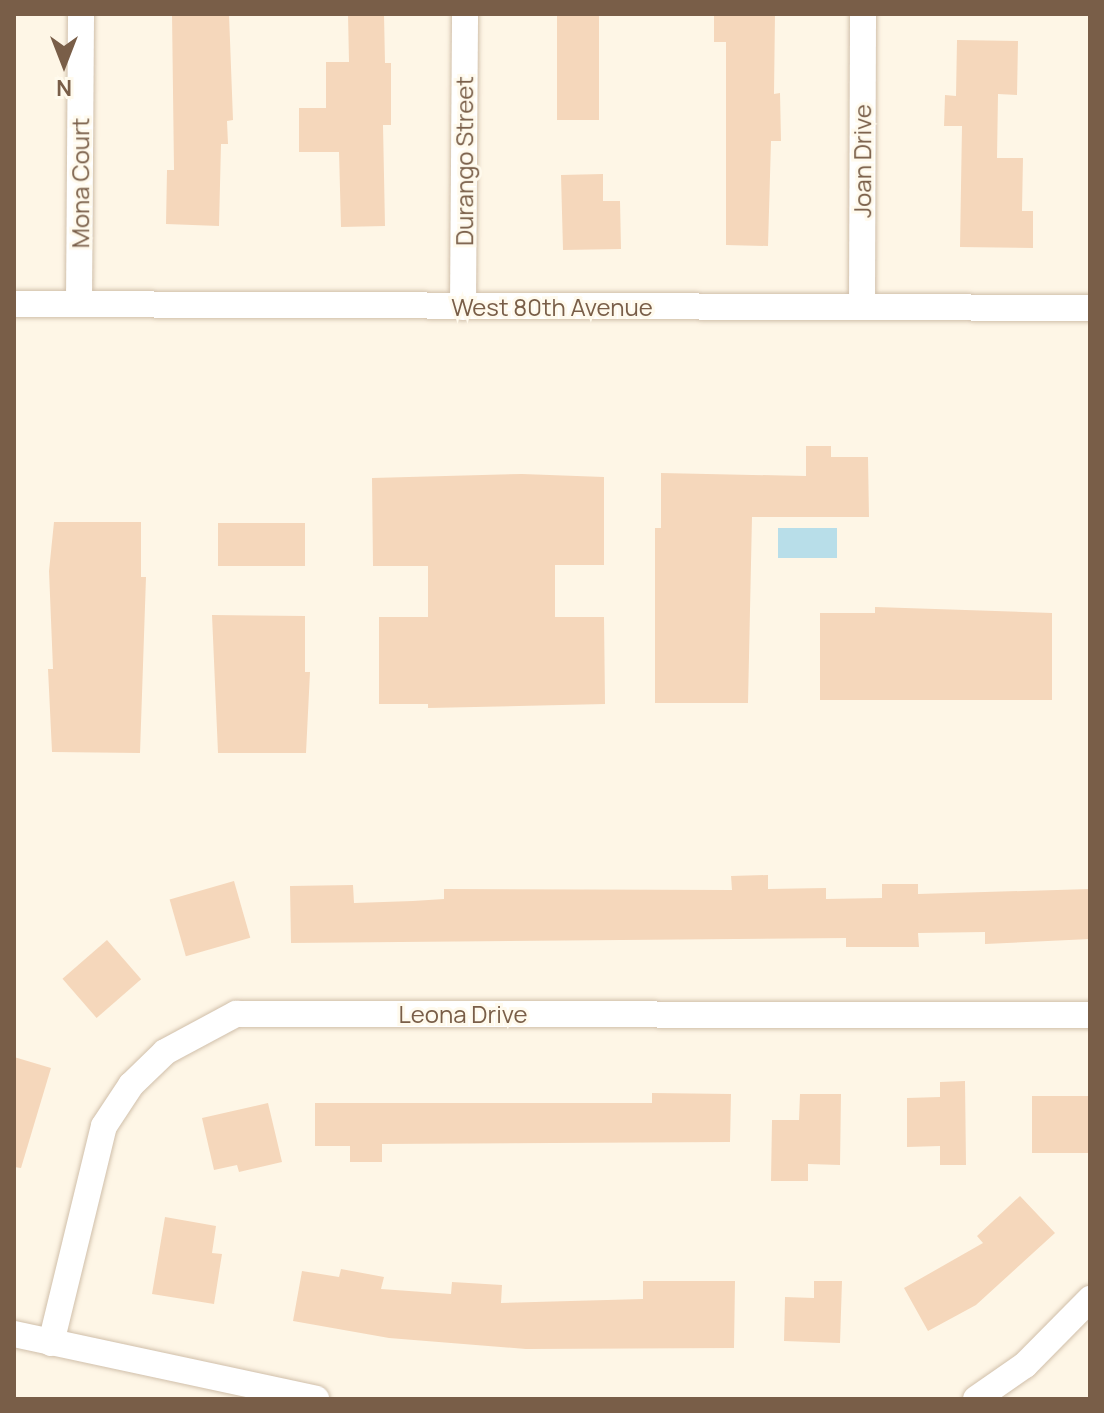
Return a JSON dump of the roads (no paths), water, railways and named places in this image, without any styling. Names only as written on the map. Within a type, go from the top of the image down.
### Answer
[{"type":"street","name":"Mona Court","points":[[79,304],[81,14]]},
{"type":"street","name":"Durango Street","points":[[463,307],[465,14]]},
{"type":"street","name":"Joan Drive","points":[[862,307],[863,14]]},
{"type":"street","name":"West 80th Avenue","points":[[14,304],[1090,308]]},
{"type":"street","name":"Leona Drive","points":[[51,1343],[104,1126],[131,1085],[165,1052],[236,1014],[1090,1015]]},
{"type":"street","points":[[976,1399],[1025,1365],[1090,1299]]},
{"type":"street","points":[[14,1334],[316,1399]]},
{"type":"water","points":[[778,528],[837,528],[837,558],[778,558]]}]
